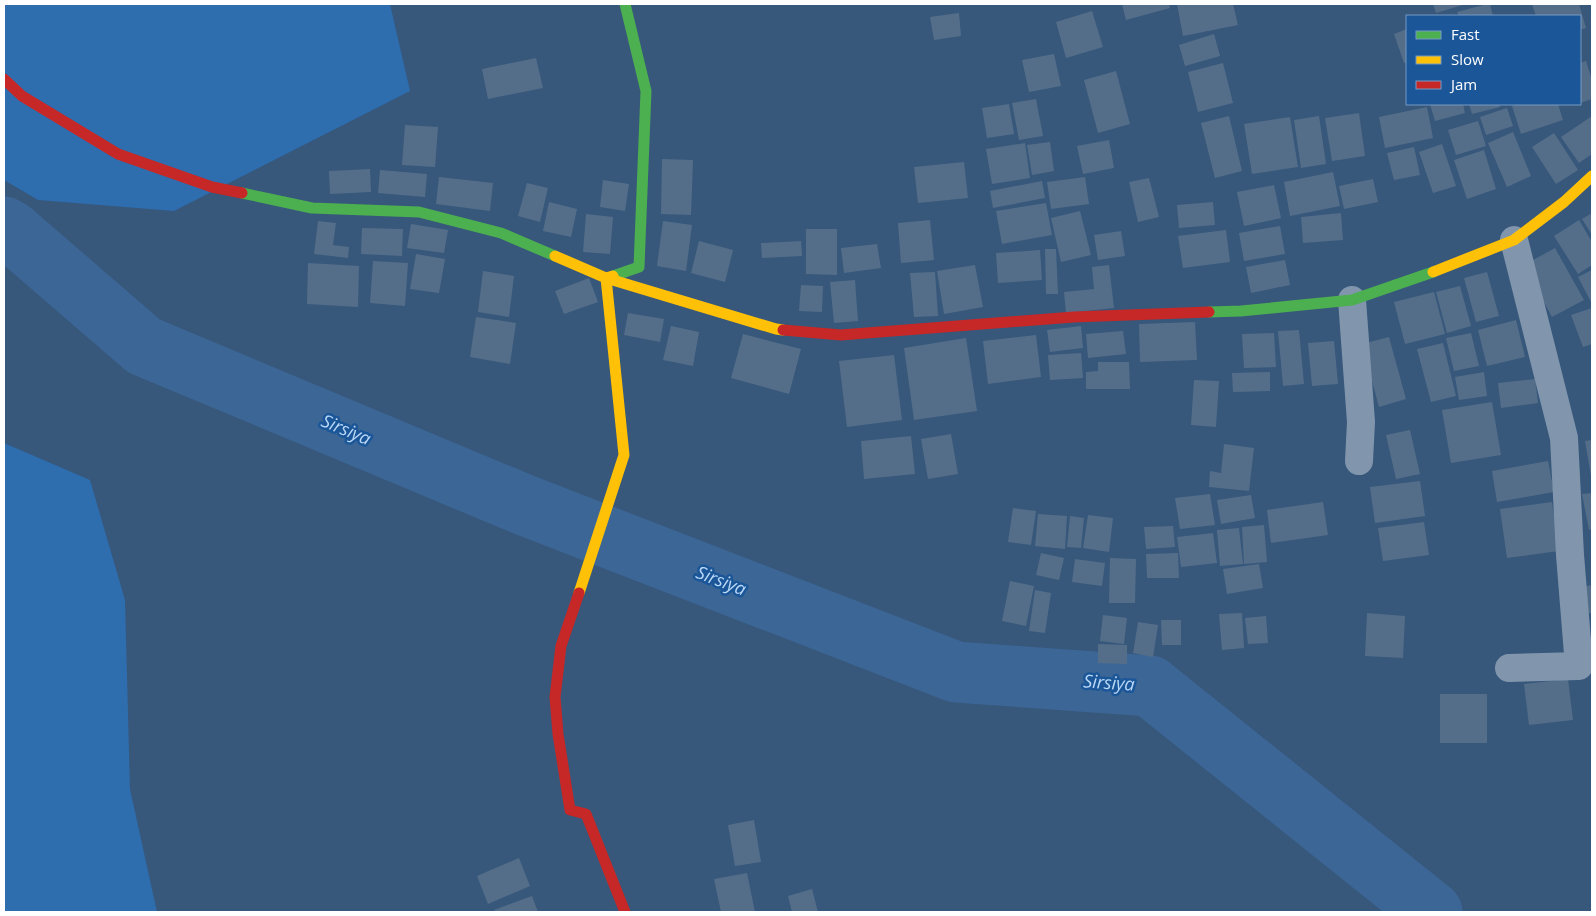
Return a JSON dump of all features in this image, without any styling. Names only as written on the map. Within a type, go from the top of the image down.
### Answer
[{"type":"street","points":[[606,278],[639,267],[646,90],[625,4]]},
{"type":"street","points":[[4,79],[22,96],[118,154],[212,187],[312,208],[418,212],[501,233],[606,278],[776,329],[840,335],[1074,317],[1241,311],[1352,300],[1440,270],[1514,240],[1564,202],[1592,176]]},
{"type":"street","points":[[1509,668],[1579,666],[1570,555],[1564,438],[1514,240]]},
{"type":"street","points":[[606,278],[624,455],[561,646],[555,697],[558,734],[570,810],[586,814],[625,912]]},
{"type":"street","points":[[1352,300],[1361,422],[1359,461]]},
{"type":"shaded area","points":[[4,4],[390,4],[410,91],[174,211],[38,200],[4,180]]},
{"type":"shaded area","points":[[4,443],[90,480],[125,600],[130,789],[157,912],[4,912]]},
{"type":"building","points":[[1122,4],[1169,4],[1170,8],[1126,20]]},
{"type":"building","points":[[1177,4],[1233,4],[1238,25],[1183,36]]},
{"type":"building","points":[[1433,4],[1466,4],[1436,13]]},
{"type":"building","points":[[1490,4],[1493,15],[1458,15],[1457,12]]},
{"type":"building","points":[[1532,4],[1579,4],[1586,28],[1581,30],[1581,15],[1536,15]]},
{"type":"building","points":[[1092,11],[1103,47],[1066,58],[1056,22]]},
{"type":"building","points":[[959,13],[961,36],[934,40],[930,17]]},
{"type":"building","points":[[1406,29],[1406,62],[1404,63],[1394,34]]},
{"type":"building","points":[[1214,34],[1220,56],[1185,66],[1179,45]]},
{"type":"building","points":[[1054,54],[1061,86],[1029,92],[1022,60]]},
{"type":"building","points":[[536,58],[543,88],[488,99],[482,69]]},
{"type":"building","points":[[1586,61],[1592,80],[1592,99],[1581,103],[1581,63]]},
{"type":"building","points":[[1223,63],[1233,103],[1198,112],[1188,72]]},
{"type":"building","points":[[1116,71],[1130,124],[1098,133],[1084,80]]},
{"type":"building","points":[[1036,99],[1043,136],[1019,140],[1012,103]]},
{"type":"building","points":[[1009,104],[1014,134],[987,138],[982,108]]},
{"type":"building","points":[[1430,105],[1463,105],[1465,113],[1435,121]]},
{"type":"building","points":[[1469,105],[1499,105],[1500,107],[1472,114]]},
{"type":"building","points":[[1558,105],[1563,120],[1521,134],[1512,106]]},
{"type":"building","points":[[1427,107],[1433,138],[1385,148],[1379,117]]},
{"type":"building","points":[[1507,108],[1513,126],[1486,135],[1480,117]]},
{"type":"building","points":[[1359,113],[1365,156],[1332,161],[1325,118]]},
{"type":"building","points":[[1229,116],[1242,171],[1215,178],[1201,123]]},
{"type":"building","points":[[1319,116],[1326,164],[1301,168],[1294,120]]},
{"type":"building","points":[[1592,116],[1592,154],[1579,163],[1561,137]]},
{"type":"building","points":[[1290,117],[1298,167],[1252,174],[1244,124]]},
{"type":"building","points":[[1478,121],[1486,146],[1456,155],[1448,130]]},
{"type":"building","points":[[405,125],[438,127],[435,167],[402,165]]},
{"type":"building","points":[[1513,132],[1531,176],[1507,187],[1488,143]]},
{"type":"building","points":[[1554,133],[1578,170],[1556,184],[1532,147]]},
{"type":"building","points":[[1109,140],[1114,168],[1083,174],[1077,146]]},
{"type":"building","points":[[1050,142],[1054,171],[1032,175],[1027,145]]},
{"type":"building","points":[[1025,143],[1030,178],[992,184],[986,149]]},
{"type":"building","points":[[1442,144],[1456,186],[1433,193],[1419,152]]},
{"type":"building","points":[[1414,147],[1420,175],[1394,180],[1387,153]]},
{"type":"building","points":[[1484,150],[1496,189],[1467,199],[1454,160]]},
{"type":"building","points":[[662,159],[693,160],[691,215],[661,214]]},
{"type":"building","points":[[964,162],[968,198],[918,203],[914,167]]},
{"type":"building","points":[[370,169],[371,192],[330,194],[329,171]]},
{"type":"building","points":[[380,170],[427,174],[425,197],[378,193]]},
{"type":"building","points":[[1333,172],[1340,206],[1290,216],[1284,182]]},
{"type":"building","points":[[439,177],[493,183],[490,211],[436,204]]},
{"type":"building","points":[[1085,177],[1089,204],[1051,209],[1047,182]]},
{"type":"building","points":[[1149,178],[1159,217],[1138,222],[1129,182]]},
{"type":"building","points":[[1373,179],[1378,202],[1344,209],[1339,186]]},
{"type":"building","points":[[603,180],[629,184],[625,211],[600,207]]},
{"type":"building","points":[[1042,181],[1045,198],[993,208],[990,191]]},
{"type":"building","points":[[527,183],[548,188],[540,222],[518,216]]},
{"type":"building","points":[[1274,185],[1281,218],[1244,226],[1237,192]]},
{"type":"building","points":[[549,202],[577,209],[571,237],[543,231]]},
{"type":"building","points":[[1213,202],[1215,225],[1179,228],[1177,205]]},
{"type":"building","points":[[1046,203],[1052,235],[1002,244],[996,211]]},
{"type":"building","points":[[1080,211],[1091,255],[1061,262],[1051,218]]},
{"type":"building","points":[[1341,213],[1343,240],[1303,243],[1301,217]]},
{"type":"building","points":[[1592,213],[1592,235],[1582,219]]},
{"type":"building","points":[[586,214],[613,217],[610,254],[583,252]]},
{"type":"building","points":[[930,220],[934,260],[901,263],[898,223]]},
{"type":"building","points":[[1579,220],[1592,242],[1592,265],[1578,274],[1554,236]]},
{"type":"building","points":[[318,221],[336,223],[333,245],[349,247],[348,258],[314,254]]},
{"type":"building","points":[[663,221],[692,225],[686,271],[657,266]]},
{"type":"building","points":[[411,224],[448,230],[444,253],[407,248]]},
{"type":"building","points":[[1280,226],[1285,254],[1244,261],[1239,233]]},
{"type":"building","points":[[362,228],[403,229],[402,256],[361,254]]},
{"type":"building","points":[[806,229],[837,229],[837,275],[806,274]]},
{"type":"building","points":[[1226,230],[1230,262],[1183,268],[1178,236]]},
{"type":"building","points":[[1121,231],[1125,256],[1098,260],[1094,235]]},
{"type":"building","points":[[699,241],[733,250],[725,282],[691,273]]},
{"type":"building","points":[[801,241],[802,256],[762,258],[761,243]]},
{"type":"building","points":[[877,244],[881,268],[844,273],[841,248]]},
{"type":"building","points":[[1555,248],[1584,300],[1552,317],[1524,265]]},
{"type":"building","points":[[1045,249],[1056,249],[1058,294],[1046,294]]},
{"type":"building","points":[[1040,250],[1042,280],[998,283],[996,253]]},
{"type":"building","points":[[416,254],[445,259],[439,293],[410,289]]},
{"type":"building","points":[[1285,260],[1290,285],[1251,293],[1246,267]]},
{"type":"building","points":[[373,261],[408,263],[405,306],[370,303]]},
{"type":"building","points":[[308,263],[359,266],[358,307],[307,304]]},
{"type":"building","points":[[975,265],[983,307],[944,314],[937,271]]},
{"type":"building","points":[[1109,265],[1114,308],[1066,313],[1064,292],[1094,289],[1092,267]]},
{"type":"building","points":[[1592,270],[1592,301],[1591,302],[1578,277]]},
{"type":"building","points":[[483,271],[514,276],[509,317],[478,312]]},
{"type":"building","points":[[935,272],[938,316],[914,317],[910,273]]},
{"type":"building","points":[[1487,272],[1499,316],[1476,322],[1464,278]]},
{"type":"building","points":[[589,278],[598,302],[564,314],[555,291]]},
{"type":"building","points":[[855,280],[858,321],[834,323],[830,282]]},
{"type":"building","points":[[801,285],[823,286],[822,312],[799,311]]},
{"type":"building","points":[[1460,286],[1471,326],[1447,333],[1436,292]]},
{"type":"building","points":[[1434,292],[1445,334],[1405,344],[1394,302]]},
{"type":"building","points":[[1592,308],[1592,344],[1583,347],[1571,315]]},
{"type":"building","points":[[628,313],[664,319],[660,342],[624,335]]},
{"type":"building","points":[[476,317],[516,323],[510,364],[470,357]]},
{"type":"building","points":[[1516,320],[1525,357],[1487,366],[1478,330]]},
{"type":"building","points":[[1195,322],[1197,360],[1140,362],[1139,324]]},
{"type":"building","points":[[671,326],[699,332],[693,366],[663,360]]},
{"type":"building","points":[[1081,326],[1083,348],[1050,352],[1047,330]]},
{"type":"building","points":[[1299,330],[1304,384],[1283,386],[1278,331]]},
{"type":"building","points":[[1123,331],[1126,354],[1088,358],[1086,334]]},
{"type":"building","points":[[1274,333],[1276,367],[1244,368],[1242,334]]},
{"type":"building","points":[[1471,333],[1479,366],[1454,371],[1446,338]]},
{"type":"building","points":[[743,334],[801,349],[789,394],[731,378]]},
{"type":"building","points":[[1036,335],[1041,377],[988,384],[983,341]]},
{"type":"building","points":[[1389,337],[1406,399],[1379,407],[1362,344]]},
{"type":"building","points":[[966,338],[977,411],[914,420],[904,348]]},
{"type":"building","points":[[1334,341],[1338,384],[1312,386],[1308,343]]},
{"type":"building","points":[[1443,343],[1456,396],[1431,402],[1417,349]]},
{"type":"building","points":[[1081,353],[1083,378],[1050,380],[1048,355]]},
{"type":"building","points":[[894,355],[902,420],[847,427],[839,361]]},
{"type":"building","points":[[1098,362],[1129,362],[1130,389],[1086,389],[1086,372],[1098,371]]},
{"type":"building","points":[[1270,372],[1270,391],[1233,392],[1232,373]]},
{"type":"building","points":[[1484,372],[1487,396],[1459,400],[1455,377]]},
{"type":"building","points":[[1535,379],[1538,403],[1501,408],[1498,383]]},
{"type":"building","points":[[1194,380],[1219,381],[1216,427],[1191,425]]},
{"type":"building","points":[[1492,402],[1501,455],[1451,463],[1442,410]]},
{"type":"building","points":[[1410,430],[1420,474],[1396,479],[1386,435]]},
{"type":"building","points":[[951,434],[958,474],[928,479],[921,439]]},
{"type":"building","points":[[911,436],[915,474],[864,479],[861,441]]},
{"type":"building","points":[[1592,440],[1592,476],[1591,476],[1585,441]]},
{"type":"building","points":[[1224,444],[1254,448],[1249,491],[1209,487],[1210,471],[1221,473]]},
{"type":"building","points":[[1548,461],[1554,492],[1497,502],[1492,471]]},
{"type":"building","points":[[1420,481],[1425,516],[1375,523],[1370,487]]},
{"type":"building","points":[[1592,493],[1592,529],[1589,530],[1582,494]]},
{"type":"building","points":[[1210,494],[1215,525],[1180,529],[1175,498]]},
{"type":"building","points":[[1251,495],[1255,518],[1221,524],[1217,500]]},
{"type":"building","points":[[1323,502],[1328,535],[1271,543],[1267,510]]},
{"type":"building","points":[[1552,502],[1559,551],[1507,558],[1500,509]]},
{"type":"building","points":[[1013,508],[1036,511],[1031,545],[1008,542]]},
{"type":"building","points":[[1038,514],[1067,516],[1065,549],[1035,546]]},
{"type":"building","points":[[1088,515],[1113,518],[1109,552],[1083,548]]},
{"type":"building","points":[[1070,516],[1084,518],[1081,548],[1067,547]]},
{"type":"building","points":[[1424,522],[1429,555],[1383,561],[1378,528]]},
{"type":"building","points":[[1264,525],[1267,562],[1244,564],[1242,527]]},
{"type":"building","points":[[1173,526],[1175,547],[1146,549],[1144,527]]},
{"type":"building","points":[[1239,528],[1243,564],[1220,566],[1217,530]]},
{"type":"building","points":[[1213,533],[1217,563],[1181,567],[1177,537]]},
{"type":"building","points":[[1041,553],[1064,558],[1059,580],[1036,575]]},
{"type":"building","points":[[1178,553],[1179,578],[1147,578],[1146,554]]},
{"type":"building","points":[[1110,558],[1136,559],[1135,603],[1109,603]]},
{"type":"building","points":[[1075,559],[1105,563],[1102,586],[1072,582]]},
{"type":"building","points":[[1259,564],[1263,588],[1227,594],[1223,569]]},
{"type":"building","points":[[1010,581],[1034,586],[1026,626],[1002,621]]},
{"type":"building","points":[[1592,585],[1592,613],[1585,614],[1581,587]]},
{"type":"building","points":[[1035,590],[1051,593],[1045,633],[1029,631]]},
{"type":"building","points":[[1242,613],[1244,648],[1222,650],[1219,614]]},
{"type":"building","points":[[1367,613],[1405,616],[1403,658],[1365,656]]},
{"type":"building","points":[[1103,615],[1127,618],[1124,644],[1100,641]]},
{"type":"building","points":[[1266,616],[1268,643],[1248,644],[1245,618]]},
{"type":"building","points":[[1161,620],[1181,620],[1181,645],[1162,645]]},
{"type":"building","points":[[1138,622],[1158,625],[1153,657],[1133,653]]},
{"type":"building","points":[[1098,644],[1127,645],[1127,664],[1098,663]]},
{"type":"building","points":[[1568,679],[1573,720],[1529,725],[1524,684]]},
{"type":"building","points":[[1440,694],[1487,694],[1487,743],[1440,743]]},
{"type":"building","points":[[754,820],[761,862],[735,866],[728,825]]},
{"type":"building","points":[[519,858],[530,886],[488,904],[477,876]]},
{"type":"building","points":[[747,873],[755,912],[721,912],[714,879]]},
{"type":"building","points":[[812,889],[818,912],[792,912],[788,896]]},
{"type":"building","points":[[532,896],[538,912],[495,912],[494,910]]},
{"type":"waterway","name":"Sirsiya","points":[[4,227],[144,346],[522,504],[956,672],[1150,686],[1432,912]]},
{"type":"traffic: fast","points":[[613,276],[639,267],[646,91],[625,4]]},
{"type":"traffic: fast","points":[[242,193],[312,208],[419,212],[501,233],[555,256]]},
{"type":"traffic: fast","points":[[1209,312],[1241,311],[1352,300],[1433,272]]},
{"type":"traffic: slow","points":[[1433,272],[1514,240],[1564,202],[1592,176]]},
{"type":"traffic: slow","points":[[555,256],[606,278],[783,330]]},
{"type":"traffic: slow","points":[[579,593],[624,455],[606,278],[613,276]]},
{"type":"traffic: jam","points":[[4,79],[22,96],[118,154],[212,187],[242,193]]},
{"type":"traffic: jam","points":[[783,330],[841,335],[1074,317],[1209,312]]},
{"type":"traffic: jam","points":[[579,593],[561,646],[555,697],[558,734],[570,810],[586,814],[625,912]]}]
